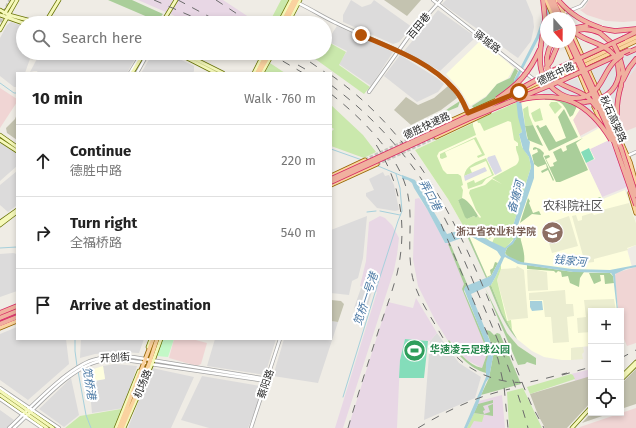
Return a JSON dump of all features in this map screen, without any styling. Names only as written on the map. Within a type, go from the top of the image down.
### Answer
[{"type":"highway","points":[[546,0],[553,12]]},
{"type":"highway","points":[[545,12],[546,0]]},
{"type":"highway","points":[[553,0],[560,12]]},
{"type":"highway","points":[[558,1],[577,17],[601,28]]},
{"type":"highway","points":[[576,27],[586,26],[621,31],[636,29]]},
{"type":"highway","points":[[576,30],[590,29],[600,33],[609,39],[618,53],[623,70],[617,103],[616,120],[625,155]]},
{"type":"highway","name":"德胜快速路","points":[[332,179],[518,93],[554,70],[636,32]]},
{"type":"highway","points":[[502,105],[539,96],[552,96],[567,100],[585,102],[600,99],[612,91],[617,84],[619,75],[617,62],[610,51],[606,48],[581,37],[576,33]]},
{"type":"highway","points":[[459,120],[494,101],[517,84],[529,69],[540,47]]},
{"type":"highway","points":[[541,48],[540,62],[544,78],[558,92],[566,96],[577,98],[590,94],[596,90],[613,63],[623,55],[636,48]]},
{"type":"highway","points":[[548,48],[546,64],[553,78],[561,85],[587,97],[605,120]]},
{"type":"highway","points":[[518,93],[546,69],[556,48]]},
{"type":"highway","name":"秋石高架路","points":[[572,48],[618,151],[636,205]]},
{"type":"highway","name":"秋石高架路","points":[[575,48],[625,155],[636,195]]},
{"type":"highway","name":"德胜快速路","points":[[332,182],[502,105],[636,48]]},
{"type":"highway","points":[[621,86],[629,68],[636,58]]},
{"type":"highway","points":[[567,100],[592,114],[599,121],[618,151]]},
{"type":"highway","points":[[0,319],[16,312]]},
{"type":"highway","points":[[0,319],[16,312]]},
{"type":"main road","points":[[0,15],[5,13],[12,0]]},
{"type":"main road","points":[[0,30],[17,0]]},
{"type":"main road","points":[[49,16],[59,0]]},
{"type":"main road","points":[[167,16],[177,0]]},
{"type":"main road","points":[[546,0],[551,12]]},
{"type":"main road","points":[[285,16],[294,1]]},
{"type":"main road","points":[[289,16],[294,1]]},
{"type":"main road","points":[[558,1],[561,12]]},
{"type":"main road","points":[[0,10],[16,20]]},
{"type":"main road","points":[[0,15],[16,18]]},
{"type":"main road","name":"德胜中路","points":[[432,129],[539,84],[636,37]]},
{"type":"main road","name":"德胜中路","points":[[591,60],[636,41]]},
{"type":"main road","points":[[576,42],[636,183]]},
{"type":"main road","points":[[568,48],[619,159],[636,213]]},
{"type":"main road","points":[[135,72],[141,60]]},
{"type":"main road","points":[[191,60],[214,72]]},
{"type":"main road","points":[[197,60],[221,72]]},
{"type":"main road","points":[[255,72],[263,60]]},
{"type":"main road","points":[[259,72],[264,60]]},
{"type":"main road","points":[[260,72],[267,60]]},
{"type":"main road","name":"德胜中路","points":[[436,137],[490,112],[518,93]]},
{"type":"main road","points":[[0,135],[16,146]]},
{"type":"main road","points":[[0,140],[16,150]]},
{"type":"main road","points":[[332,176],[364,161]]},
{"type":"main road","points":[[332,185],[376,165]]},
{"type":"main road","points":[[0,224],[16,212]]},
{"type":"main road","name":"机场路","points":[[148,362],[152,340]]},
{"type":"main road","name":"机场路","points":[[123,428],[157,340]]},
{"type":"main road","name":"机场路","points":[[117,428],[159,340]]},
{"type":"main road","points":[[624,374],[636,362]]},
{"type":"main road","points":[[624,377],[636,366]]},
{"type":"main road","points":[[0,390],[47,428]]},
{"type":"main road","points":[[0,395],[53,428]]},
{"type":"main road","points":[[573,428],[588,411]]},
{"type":"street","name":"驿城路","points":[[433,0],[539,84]]},
{"type":"street","name":"百田巷","points":[[369,92],[411,34],[441,0]]},
{"type":"street","points":[[571,12],[581,6],[586,0]]},
{"type":"street","points":[[294,1],[323,16]]},
{"type":"street","points":[[332,21],[399,51],[438,74],[454,88],[460,96],[468,113]]},
{"type":"street","points":[[625,155],[636,152]]},
{"type":"street","name":"蔡阳路","points":[[251,428],[280,340]]},
{"type":"street","name":"开创街","points":[[9,428],[76,370],[94,360],[109,356],[133,357],[148,362],[267,380]]},
{"type":"street","points":[[0,390],[8,393],[42,428]]},
{"type":"street","points":[[8,393],[11,399]]},
{"type":"street","points":[[0,399],[59,428]]},
{"type":"street","name":"开创街","points":[[14,428],[28,412]]},
{"type":"shaded area","points":[[138,0],[223,0],[247,16],[175,16]]},
{"type":"shaded area","points":[[351,0],[362,7],[371,4],[374,0],[412,27],[399,42],[393,44],[343,22],[343,15]]},
{"type":"shaded area","points":[[384,0],[421,0],[407,16]]},
{"type":"shaded area","points":[[446,0],[526,0],[533,17],[534,27],[531,41],[518,58],[442,4]]},
{"type":"shaded area","points":[[589,0],[636,0],[636,21],[606,21],[587,15],[580,10],[584,8]]},
{"type":"shaded area","points":[[438,10],[476,37],[440,71],[404,51]]},
{"type":"shaded area","points":[[11,22],[16,24],[16,60],[30,60],[25,72],[16,72],[16,87],[0,76],[0,38],[7,25]]},
{"type":"shaded area","points":[[337,26],[393,52],[371,86],[339,64],[347,51],[332,44],[332,34]]},
{"type":"shaded area","points":[[481,40],[514,68],[508,78],[497,84],[486,96],[470,106],[459,88],[446,74]]},
{"type":"shaded area","points":[[636,50],[636,67],[623,85],[615,104],[608,107],[592,71]]},
{"type":"shaded area","points":[[400,55],[444,84],[438,92],[417,102],[384,76]]},
{"type":"shaded area","points":[[36,60],[134,60],[128,72],[30,72]]},
{"type":"shaded area","points":[[149,60],[182,60],[194,66],[194,72],[142,72]]},
{"type":"shaded area","points":[[636,67],[636,127],[621,133],[608,107],[615,104],[623,85]]},
{"type":"shaded area","points":[[577,78],[593,112],[583,107],[544,95],[542,92]]},
{"type":"shaded area","points":[[448,86],[454,91],[457,98],[441,110],[411,125],[394,110],[406,97],[418,105],[434,98]]},
{"type":"shaded area","points":[[0,88],[16,98],[16,104],[0,128]]},
{"type":"shaded area","name":"浙江省农业科学院","points":[[543,98],[558,99],[580,109],[573,120],[581,138],[601,127],[609,140],[590,149],[595,159],[586,163],[603,199],[625,190],[636,222],[636,245],[627,249],[632,267],[614,271],[618,308],[588,308],[588,346],[571,348],[571,360],[544,357],[532,351],[517,339],[507,322],[469,236],[448,199],[415,150],[517,102]]},
{"type":"shaded area","points":[[580,109],[590,115],[599,126],[580,136],[573,120]]},
{"type":"shaded area","points":[[16,116],[16,139],[7,133],[6,128]]},
{"type":"shaded area","points":[[609,140],[617,157],[627,187],[602,197],[586,163],[594,159],[590,149]]},
{"type":"shaded area","points":[[0,142],[16,153],[16,167],[0,181]]},
{"type":"shaded area","points":[[495,155],[502,171],[495,175],[487,159],[488,157]]},
{"type":"shaded area","points":[[485,167],[487,171],[465,181],[464,176]]},
{"type":"shaded area","points":[[16,172],[16,206],[8,212],[0,205],[0,185]]},
{"type":"shaded area","points":[[383,172],[385,176],[389,175],[394,185],[399,210],[395,211],[377,208],[366,196],[366,193],[374,190],[369,179]]},
{"type":"shaded area","points":[[419,198],[427,209],[445,243],[448,243],[464,284],[462,289],[486,348],[487,354],[482,368],[467,360],[459,353],[449,340],[448,341],[435,320],[418,286],[413,259],[415,199]]},
{"type":"shaded area","points":[[629,203],[636,223],[636,245],[627,248],[628,250],[594,259],[594,262],[585,263],[572,216],[576,215],[578,221],[582,220],[582,216],[592,213],[594,215],[602,213],[602,210]]},
{"type":"shaded area","points":[[367,216],[363,258],[358,278],[352,281],[349,295],[332,293],[332,230]]},
{"type":"shaded area","points":[[380,216],[385,218],[392,225],[399,238],[394,270],[343,428],[335,428],[377,292],[360,286],[366,261],[369,222]]},
{"type":"shaded area","points":[[569,216],[578,246],[552,253],[548,240],[550,239],[546,224]]},
{"type":"shaded area","points":[[0,254],[16,254],[16,291],[0,297]]},
{"type":"shaded area","points":[[517,266],[524,270],[528,318],[508,320],[497,280],[501,269],[516,268]]},
{"type":"shaded area","points":[[636,267],[636,343],[627,346],[624,339],[624,308],[618,308],[616,273]]},
{"type":"shaded area","points":[[527,270],[547,272],[548,290],[528,291]]},
{"type":"shaded area","points":[[361,288],[372,291],[366,312],[354,308]]},
{"type":"shaded area","points":[[565,290],[566,304],[573,304],[574,316],[567,317],[569,342],[553,343],[551,317],[545,317],[543,300],[529,300],[529,293]]},
{"type":"shaded area","points":[[416,298],[437,333],[430,341],[405,339],[400,360],[397,428],[348,428],[388,302],[413,308]]},
{"type":"shaded area","points":[[614,299],[616,308],[588,308],[588,332],[578,333],[577,318],[586,317],[584,300]]},
{"type":"shaded area","points":[[332,300],[341,301],[344,304],[338,322],[332,321]]},
{"type":"shaded area","points":[[332,321],[338,322],[318,383],[273,376],[284,340],[332,340]]},
{"type":"shaded area","points":[[16,327],[16,340],[66,340],[69,364],[28,400],[0,380],[0,334]]},
{"type":"shaded area","points":[[437,333],[459,363],[481,377],[475,398],[424,420],[430,341]]},
{"type":"shaded area","points":[[81,340],[144,340],[139,353],[120,352],[95,354],[80,358]]},
{"type":"shaded area","points":[[174,340],[196,340],[207,343],[201,364],[197,366],[169,358]]},
{"type":"shaded area","points":[[215,340],[276,340],[265,375],[207,366]]},
{"type":"shaded area","points":[[583,347],[583,359],[571,360],[571,348]]},
{"type":"shaded area","points":[[115,364],[137,366],[124,408],[92,413],[89,382],[105,379],[103,366]]},
{"type":"shaded area","points":[[103,366],[105,379],[89,382],[87,371]]},
{"type":"shaded area","points":[[152,368],[194,377],[171,428],[128,428]]},
{"type":"shaded area","points":[[636,369],[636,404],[624,408],[624,381]]},
{"type":"shaded area","points":[[588,370],[588,378],[575,381],[573,375],[571,374]]},
{"type":"shaded area","points":[[202,376],[266,387],[248,428],[209,428],[181,420]]},
{"type":"shaded area","points":[[588,377],[588,405],[567,428],[545,428],[530,394]]},
{"type":"shaded area","points":[[71,378],[79,415],[64,427],[39,409]]},
{"type":"shaded area","points":[[502,395],[505,428],[467,428],[479,401]]},
{"type":"shaded area","points":[[636,408],[636,428],[579,428],[612,416],[624,416],[624,412]]},
{"type":"shaded area","points":[[0,410],[14,420],[7,428],[0,428]]},
{"type":"shaded area","points":[[588,416],[602,416],[582,423]]},
{"type":"green space","points":[[108,0],[132,0],[163,14],[161,16],[145,16]]},
{"type":"green space","points":[[281,0],[292,0],[283,16],[273,16]]},
{"type":"green space","points":[[332,44],[346,52],[339,65],[370,87],[364,94],[317,60],[332,60]]},
{"type":"green space","points":[[270,63],[284,72],[265,72]]},
{"type":"green space","points":[[515,68],[518,71],[514,80],[514,85],[490,102],[474,109],[472,106],[486,97],[497,84],[510,78]]},
{"type":"green space","points":[[544,97],[566,101],[577,106],[573,115],[570,117],[561,103],[558,101],[545,100]]},
{"type":"green space","points":[[460,101],[458,107],[448,111],[450,120],[425,130],[420,129],[450,107]]},
{"type":"green space","points":[[517,102],[522,132],[519,134],[522,147],[529,157],[531,167],[513,226],[515,237],[505,249],[492,243],[499,227],[495,229],[490,239],[482,235],[489,241],[465,229],[448,199],[415,150],[473,123],[476,135],[439,152],[437,156],[443,170],[447,174],[458,174],[461,176],[463,185],[461,186],[463,190],[462,198],[458,200],[467,219],[474,216],[476,218],[478,216],[480,218],[481,217],[476,210],[469,193],[470,190],[485,185],[492,179],[502,184],[492,178],[516,165],[519,160],[516,149],[518,143],[514,140],[511,122],[508,121],[484,131],[477,120]]},
{"type":"green space","points":[[551,102],[557,102],[562,107],[555,114],[549,105]]},
{"type":"green space","points":[[332,106],[363,135],[376,152],[364,158],[332,146],[332,131],[334,129],[332,128]]},
{"type":"green space","points":[[528,106],[529,115],[533,125],[525,126],[523,109]]},
{"type":"green space","points":[[540,108],[543,120],[535,122],[531,113]]},
{"type":"green space","points":[[564,109],[578,137],[549,151],[536,126],[538,125],[540,128],[546,125],[556,142],[566,138],[558,117]]},
{"type":"green space","points":[[533,125],[543,146],[528,140],[525,126]]},
{"type":"green space","points":[[476,137],[485,155],[478,158],[477,156],[482,154],[474,139],[445,152],[447,157],[442,159],[440,158],[440,154]]},
{"type":"green space","points":[[583,138],[576,143],[588,170],[560,182],[556,182],[544,156],[549,155],[550,157],[546,159],[550,167],[554,166],[553,163],[557,161],[553,152],[561,148],[563,152],[567,150],[566,146]]},
{"type":"green space","points":[[535,147],[544,153],[543,156],[554,180],[553,181],[548,170],[542,173],[541,171],[547,168],[546,164],[538,167],[534,164],[532,155],[538,152],[537,149],[533,150]]},
{"type":"green space","points":[[589,148],[594,159],[586,163],[581,152]]},
{"type":"green space","points":[[486,158],[494,175],[486,179],[482,184],[468,189],[467,183],[474,180],[475,183],[492,175],[486,161],[470,168],[472,173],[464,176],[469,167]]},
{"type":"green space","points":[[600,197],[601,198],[571,212],[568,206],[583,200],[585,203]]},
{"type":"green space","points":[[462,198],[473,208],[478,216],[476,218],[474,216],[467,219],[465,217],[458,200]]},
{"type":"green space","points":[[528,198],[533,213],[539,211],[541,215],[532,214],[520,223]]},
{"type":"green space","points":[[561,200],[564,207],[555,211],[546,210],[545,207]]},
{"type":"green space","points":[[518,226],[520,227],[524,263],[513,260],[505,253],[507,248],[516,239]]},
{"type":"green space","points":[[467,236],[469,236],[487,277],[491,275],[490,270],[493,268],[495,262],[498,263],[491,276],[486,278]]},
{"type":"green space","points":[[450,243],[468,286],[464,291],[489,350],[486,373],[469,364],[459,355],[448,341],[449,340],[468,361],[482,368],[487,354],[486,348],[462,289],[464,284],[448,244]]},
{"type":"green space","points":[[501,264],[501,269],[497,280],[507,321],[511,320],[512,330],[502,313],[491,285]]},
{"type":"green space","points":[[527,265],[573,272],[584,272],[580,278],[579,287],[570,283],[568,276],[562,277],[561,272],[558,271],[556,273],[554,271],[527,269]]},
{"type":"green space","points":[[589,273],[610,273],[613,276],[614,283],[605,284],[604,275],[600,275],[601,281],[594,284]]},
{"type":"green space","points":[[491,285],[502,313],[517,339],[501,314],[489,286]]},
{"type":"green space","points":[[485,288],[507,333],[518,346],[536,358],[536,365],[527,362],[525,364],[518,365]]},
{"type":"green space","points":[[486,330],[490,331],[494,335],[497,333],[500,334],[521,384],[481,395],[489,378],[494,351]]},
{"type":"green space","name":"华速凌云足球公园","points":[[405,339],[428,341],[424,378],[399,378],[400,360]]},
{"type":"green space","points":[[162,340],[174,340],[168,357],[157,356]]},
{"type":"green space","points":[[571,374],[575,379],[530,394],[527,387]]},
{"type":"green space","points":[[523,388],[542,428],[509,428],[507,392]]},
{"type":"green space","points":[[493,400],[493,403],[483,406],[485,410],[483,411],[484,414],[490,412],[488,406],[493,404],[493,416],[474,413],[478,404]]},
{"type":"green space","points":[[121,409],[124,411],[117,428],[65,428],[80,416]]},
{"type":"green space","points":[[474,413],[484,415],[482,422],[474,421],[470,428],[467,428]]},
{"type":"water","points":[[549,0],[554,0],[549,12],[545,12]]},
{"type":"water","points":[[540,26],[539,38],[518,78],[517,83],[527,138],[530,142],[529,150],[534,164],[534,178],[517,228],[517,237],[513,244],[507,248],[505,253],[506,255],[521,262],[572,269],[610,270],[636,265],[636,267],[626,269],[615,274],[617,308],[613,276],[611,273],[573,272],[518,264],[505,257],[491,285],[471,294],[494,351],[489,378],[467,428],[464,428],[486,377],[486,363],[489,352],[464,289],[466,286],[491,276],[501,257],[497,251],[470,236],[445,243],[412,183],[408,180],[402,179],[402,175],[415,180],[447,234],[465,229],[505,248],[514,239],[513,226],[531,167],[529,157],[523,149],[519,134],[522,132],[518,117],[514,80],[536,37]]},
{"type":"water","points":[[530,301],[542,301],[543,310],[532,311]]},
{"type":"waterway","name":"弄口港","points":[[0,83],[16,93]]},
{"type":"waterway","name":"弄口港","points":[[332,149],[362,160]]},
{"type":"waterway","name":"弄口港","points":[[378,166],[402,176]]},
{"type":"waterway","name":"笕桥一号港","points":[[343,397],[402,211],[400,188],[396,174]]},
{"type":"waterway","points":[[367,212],[376,211]]},
{"type":"waterway","points":[[380,211],[400,215]]},
{"type":"waterway","points":[[0,248],[16,247]]},
{"type":"waterway","name":"笕桥港","points":[[75,340],[77,366]]},
{"type":"waterway","name":"笕桥港","points":[[78,371],[86,415],[91,428]]},
{"type":"tunnel","points":[[0,22],[10,0]]},
{"type":"tunnel","points":[[365,160],[432,129]]},
{"type":"tunnel","points":[[377,164],[436,137]]},
{"type":"railway","points":[[154,0],[191,16]]},
{"type":"railway","points":[[178,0],[208,16]]},
{"type":"railway","points":[[216,0],[240,16]]},
{"type":"railway","points":[[281,60],[301,72]]},
{"type":"railway","points":[[307,60],[325,72]]},
{"type":"railway","points":[[298,65],[310,72]]},
{"type":"railway","points":[[332,76],[370,107],[403,143],[431,183],[454,224],[475,268],[531,404],[544,428]]},
{"type":"railway","points":[[332,86],[365,113],[395,145],[422,179],[444,217],[468,269],[513,379],[528,428]]},
{"type":"railway","points":[[332,95],[363,122],[373,133],[399,169],[404,181],[409,203],[410,257],[414,282],[419,296],[452,352],[477,372],[508,382],[529,382],[567,373]]},
{"type":"railway","points":[[348,428],[397,274],[402,239],[402,221],[396,188],[383,156],[373,140]]},
{"type":"railway","points":[[441,224],[498,359],[504,386],[508,428]]},
{"type":"railway","points":[[624,356],[636,350]]},
{"type":"railway","points":[[562,375],[588,368]]},
{"type":"railway","points":[[418,428],[462,405],[510,389]]},
{"type":"place","name":"浙江省农业科学院","points":[[552,232]]},
{"type":"place","name":"华速凌云足球公园","points":[[415,350]]},
{"type":"district","name":"农科院社区","points":[[573,206]]},
{"type":"route","points":[[361,35],[399,51],[438,74],[454,88],[460,96],[468,113],[496,100],[519,92]]},
{"type":"water label","name":"备塘河","points":[[516,197]]},
{"type":"water label","name":"钱家河","points":[[570,261]]}]
